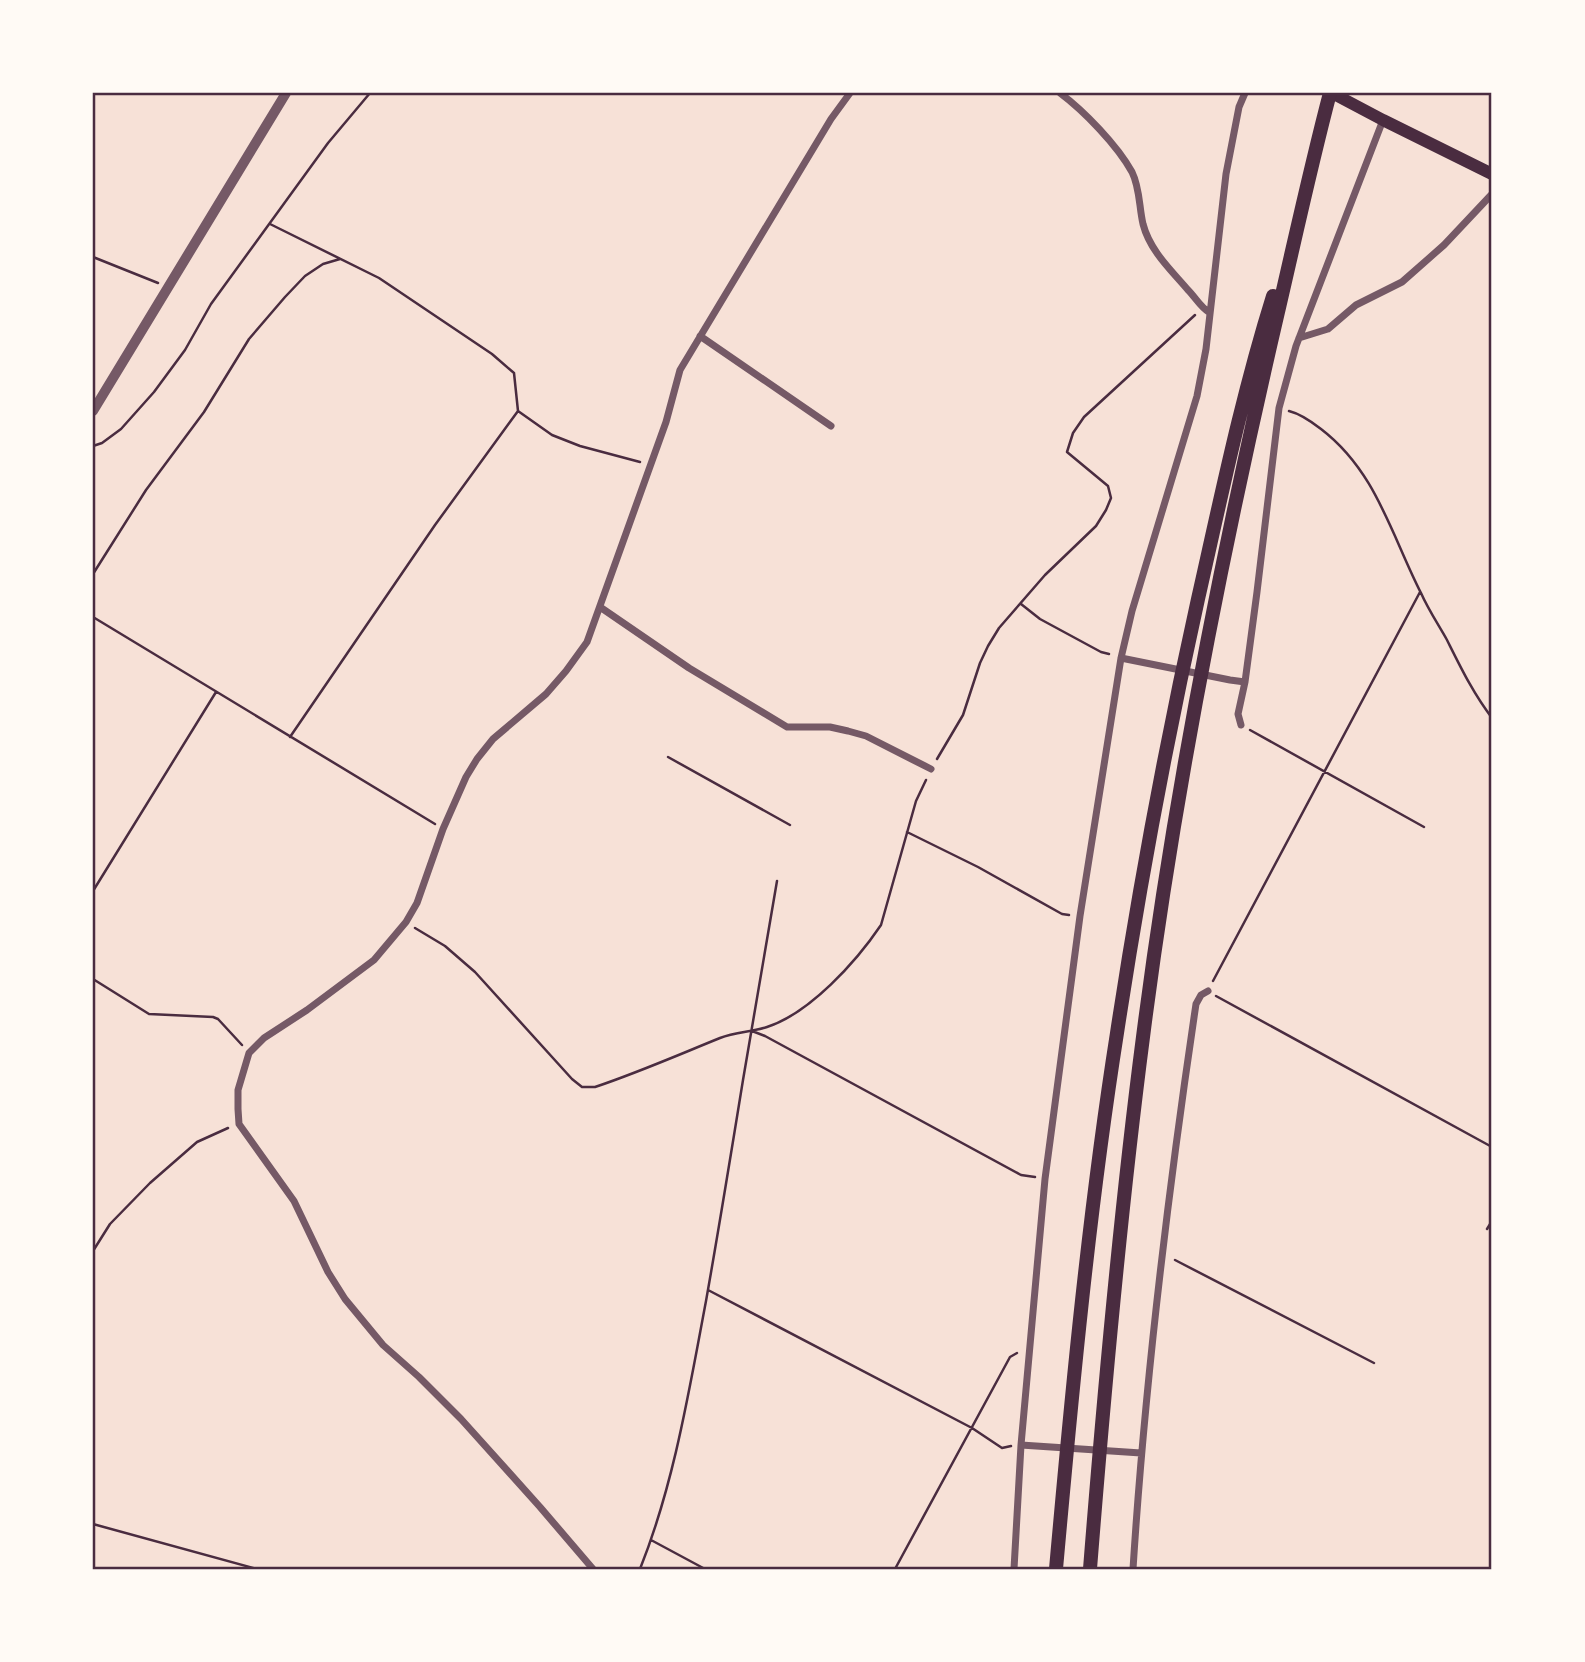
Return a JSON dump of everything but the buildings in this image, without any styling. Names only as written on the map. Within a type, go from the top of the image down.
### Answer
[{"type":"highway","points":[[1090,1569],[1119,1234],[1143,1035],[1174,826],[1224,551],[1331,93]]},
{"type":"highway","points":[[1056,1569],[1090,1230],[1117,1034],[1153,823],[1180,682],[1243,403],[1310,174]]},
{"type":"main road","points":[[1331,93],[1492,174]]},
{"type":"street","points":[[93,411],[286,93]]},
{"type":"street","points":[[593,1569],[461,1419],[383,1345],[345,1299],[328,1272],[294,1201],[239,1124],[238,1090],[249,1053],[264,1038],[374,960],[406,922],[417,903],[443,829],[466,776],[493,739],[546,694],[587,642],[666,422],[680,370],[831,119],[850,93]]},
{"type":"street","points":[[1060,93],[1096,127],[1132,172],[1150,243],[1202,307],[1210,313]]},
{"type":"street","points":[[1014,1569],[1021,1445],[1045,1178],[1080,916],[1132,611],[1197,396],[1206,349],[1226,174],[1239,107],[1245,93]]},
{"type":"street","points":[[1241,724],[1238,714],[1245,682],[1279,408],[1299,338],[1383,120]]},
{"type":"street","points":[[1299,338],[1328,329],[1356,305],[1402,282],[1444,245],[1492,194]]},
{"type":"street","points":[[700,336],[831,426]]},
{"type":"street","points":[[600,607],[690,668],[787,727],[830,727],[866,736],[931,769]]},
{"type":"street","points":[[1125,659],[1245,682]]},
{"type":"street","points":[[1133,1569],[1136,1453],[1196,1004],[1201,995],[1208,991]]},
{"type":"street","points":[[1021,1445],[1136,1453]]},
{"type":"path","points":[[93,446],[102,443],[121,429],[154,392],[186,350],[211,304],[328,143],[370,93]]},
{"type":"path","points":[[270,225],[379,278],[492,354],[514,373],[518,411],[435,525],[290,737]]},
{"type":"path","points":[[93,257],[169,287]]},
{"type":"path","points":[[93,574],[146,489],[204,412],[249,340],[305,276],[323,264],[340,258]]},
{"type":"path","points":[[406,922],[444,946],[475,972],[582,1087],[604,1084],[729,1034],[769,1026],[795,1013],[822,993],[870,943],[881,925],[916,802],[931,769],[963,715],[988,646],[999,628],[1045,575],[1096,526],[1107,510],[1111,498],[1108,485],[1067,452],[1073,433],[1084,417],[1202,307]]},
{"type":"path","points":[[1279,408],[1295,413],[1337,441],[1368,481],[1402,548],[1420,592],[1466,681],[1492,718]]},
{"type":"path","points":[[518,411],[552,435],[580,446],[651,465]]},
{"type":"path","points":[[1420,592],[1208,991],[1492,1147]]},
{"type":"path","points":[[1021,604],[1040,619],[1101,652],[1125,659]]},
{"type":"path","points":[[93,617],[443,829]]},
{"type":"path","points":[[93,891],[216,692]]},
{"type":"path","points":[[1241,724],[1424,827]]},
{"type":"path","points":[[668,757],[790,825]]},
{"type":"path","points":[[907,832],[978,867],[1062,914],[1080,916]]},
{"type":"path","points":[[640,1569],[652,1540],[689,1392],[777,881]]},
{"type":"path","points":[[93,979],[149,1014],[218,1019],[249,1053]]},
{"type":"path","points":[[752,1031],[1021,1175],[1045,1178]]},
{"type":"path","points":[[93,1251],[110,1224],[150,1183],[197,1142],[239,1124]]},
{"type":"path","points":[[1487,1229],[1492,1221]]},
{"type":"path","points":[[1162,1254],[1374,1363]]},
{"type":"path","points":[[708,1290],[972,1428],[1002,1448],[1021,1445]]},
{"type":"path","points":[[895,1569],[1010,1357],[1029,1346]]},
{"type":"path","points":[[93,1524],[257,1569]]},
{"type":"path","points":[[652,1540],[705,1569]]}]
